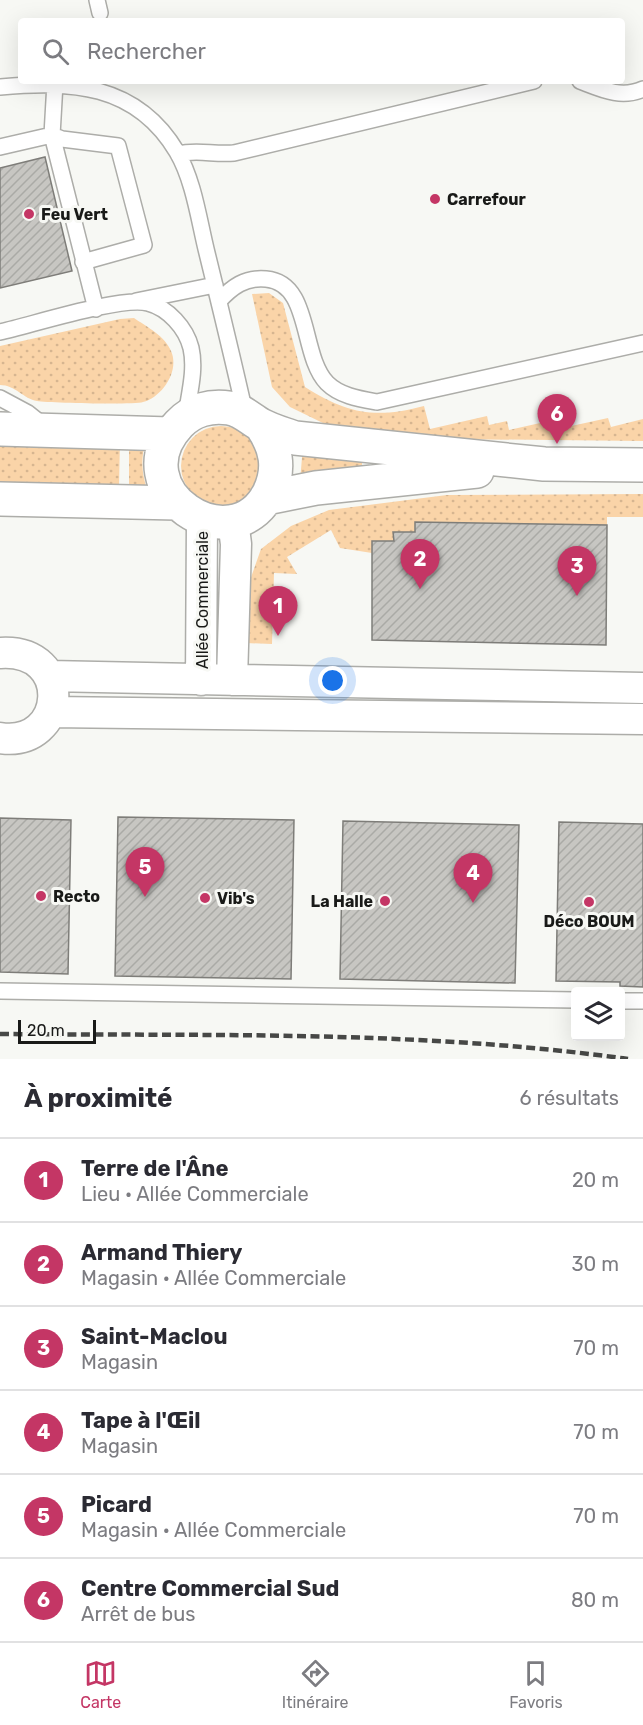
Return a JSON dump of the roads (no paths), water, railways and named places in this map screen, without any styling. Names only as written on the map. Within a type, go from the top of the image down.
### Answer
[{"type":"main road","points":[[204,514],[166,487],[161,469],[163,451],[178,426],[199,410],[215,407],[230,408],[295,438],[544,464],[643,465]]},
{"type":"main road","points":[[0,499],[204,514],[251,512],[266,498],[275,481],[277,461],[272,441],[253,419]]},
{"type":"main road","points":[[0,429],[50,430],[178,426]]},
{"type":"main road","points":[[266,498],[316,488],[544,464]]},
{"type":"street","name":"Allée Commerciale","points":[[201,680],[204,514]]},
{"type":"street","name":"Allée Commerciale","points":[[204,514],[236,544],[232,680]]},
{"type":"street","points":[[0,653],[14,652],[28,655],[37,661],[49,676],[53,688],[51,712],[35,731],[24,737],[0,738]]},
{"type":"street","points":[[49,676],[643,688]]},
{"type":"street","points":[[51,712],[643,719]]},
{"type":"lane","points":[[0,87],[41,84]]},
{"type":"lane","points":[[55,84],[52,135],[96,309]]},
{"type":"lane","points":[[63,84],[88,87],[126,103],[156,127],[178,153],[192,193],[219,301],[253,419]]},
{"type":"lane","points":[[178,153],[198,150],[210,154],[234,153],[522,84]]},
{"type":"lane","points":[[588,84],[610,93],[643,89]]},
{"type":"lane","points":[[0,147],[52,135],[62,139],[118,146],[144,245],[83,262]]},
{"type":"lane","points":[[219,301],[232,288],[246,280],[274,280],[287,287],[295,297],[311,356],[318,372],[328,384],[342,393],[378,402],[643,343]]},
{"type":"lane","points":[[0,332],[96,309],[215,285]]},
{"type":"lane","points":[[133,301],[149,303],[161,309],[173,319],[187,338],[192,368],[178,426]]},
{"type":"lane","points":[[0,398],[28,413],[50,430]]},
{"type":"lane","points":[[0,991],[571,1000]]},
{"type":"lane","points":[[625,1001],[643,1001]]},
{"type":"railway","points":[[0,1034],[315,1036],[393,1039],[472,1043],[628,1059]]},
{"type":"place","name":"Carrefour","points":[[435,199]]},
{"type":"place","name":"Feu Vert","points":[[29,214]]},
{"type":"place","name":"Centre Commercial Sud","points":[[557,444]]},
{"type":"place","name":"Armand Thiery","points":[[420,589]]},
{"type":"place","name":"Saint-Maclou","points":[[577,596]]},
{"type":"place","name":"Terre de l'Âne","points":[[278,636]]},
{"type":"place","name":"Recto","points":[[41,896]]},
{"type":"place","name":"Picard","points":[[145,897]]},
{"type":"place","name":"Vib's","points":[[205,898]]},
{"type":"place","name":"La Halle","points":[[385,901]]},
{"type":"place","name":"Déco BOUM","points":[[589,902]]},
{"type":"place","name":"Tape à l'Œil","points":[[473,903]]}]
